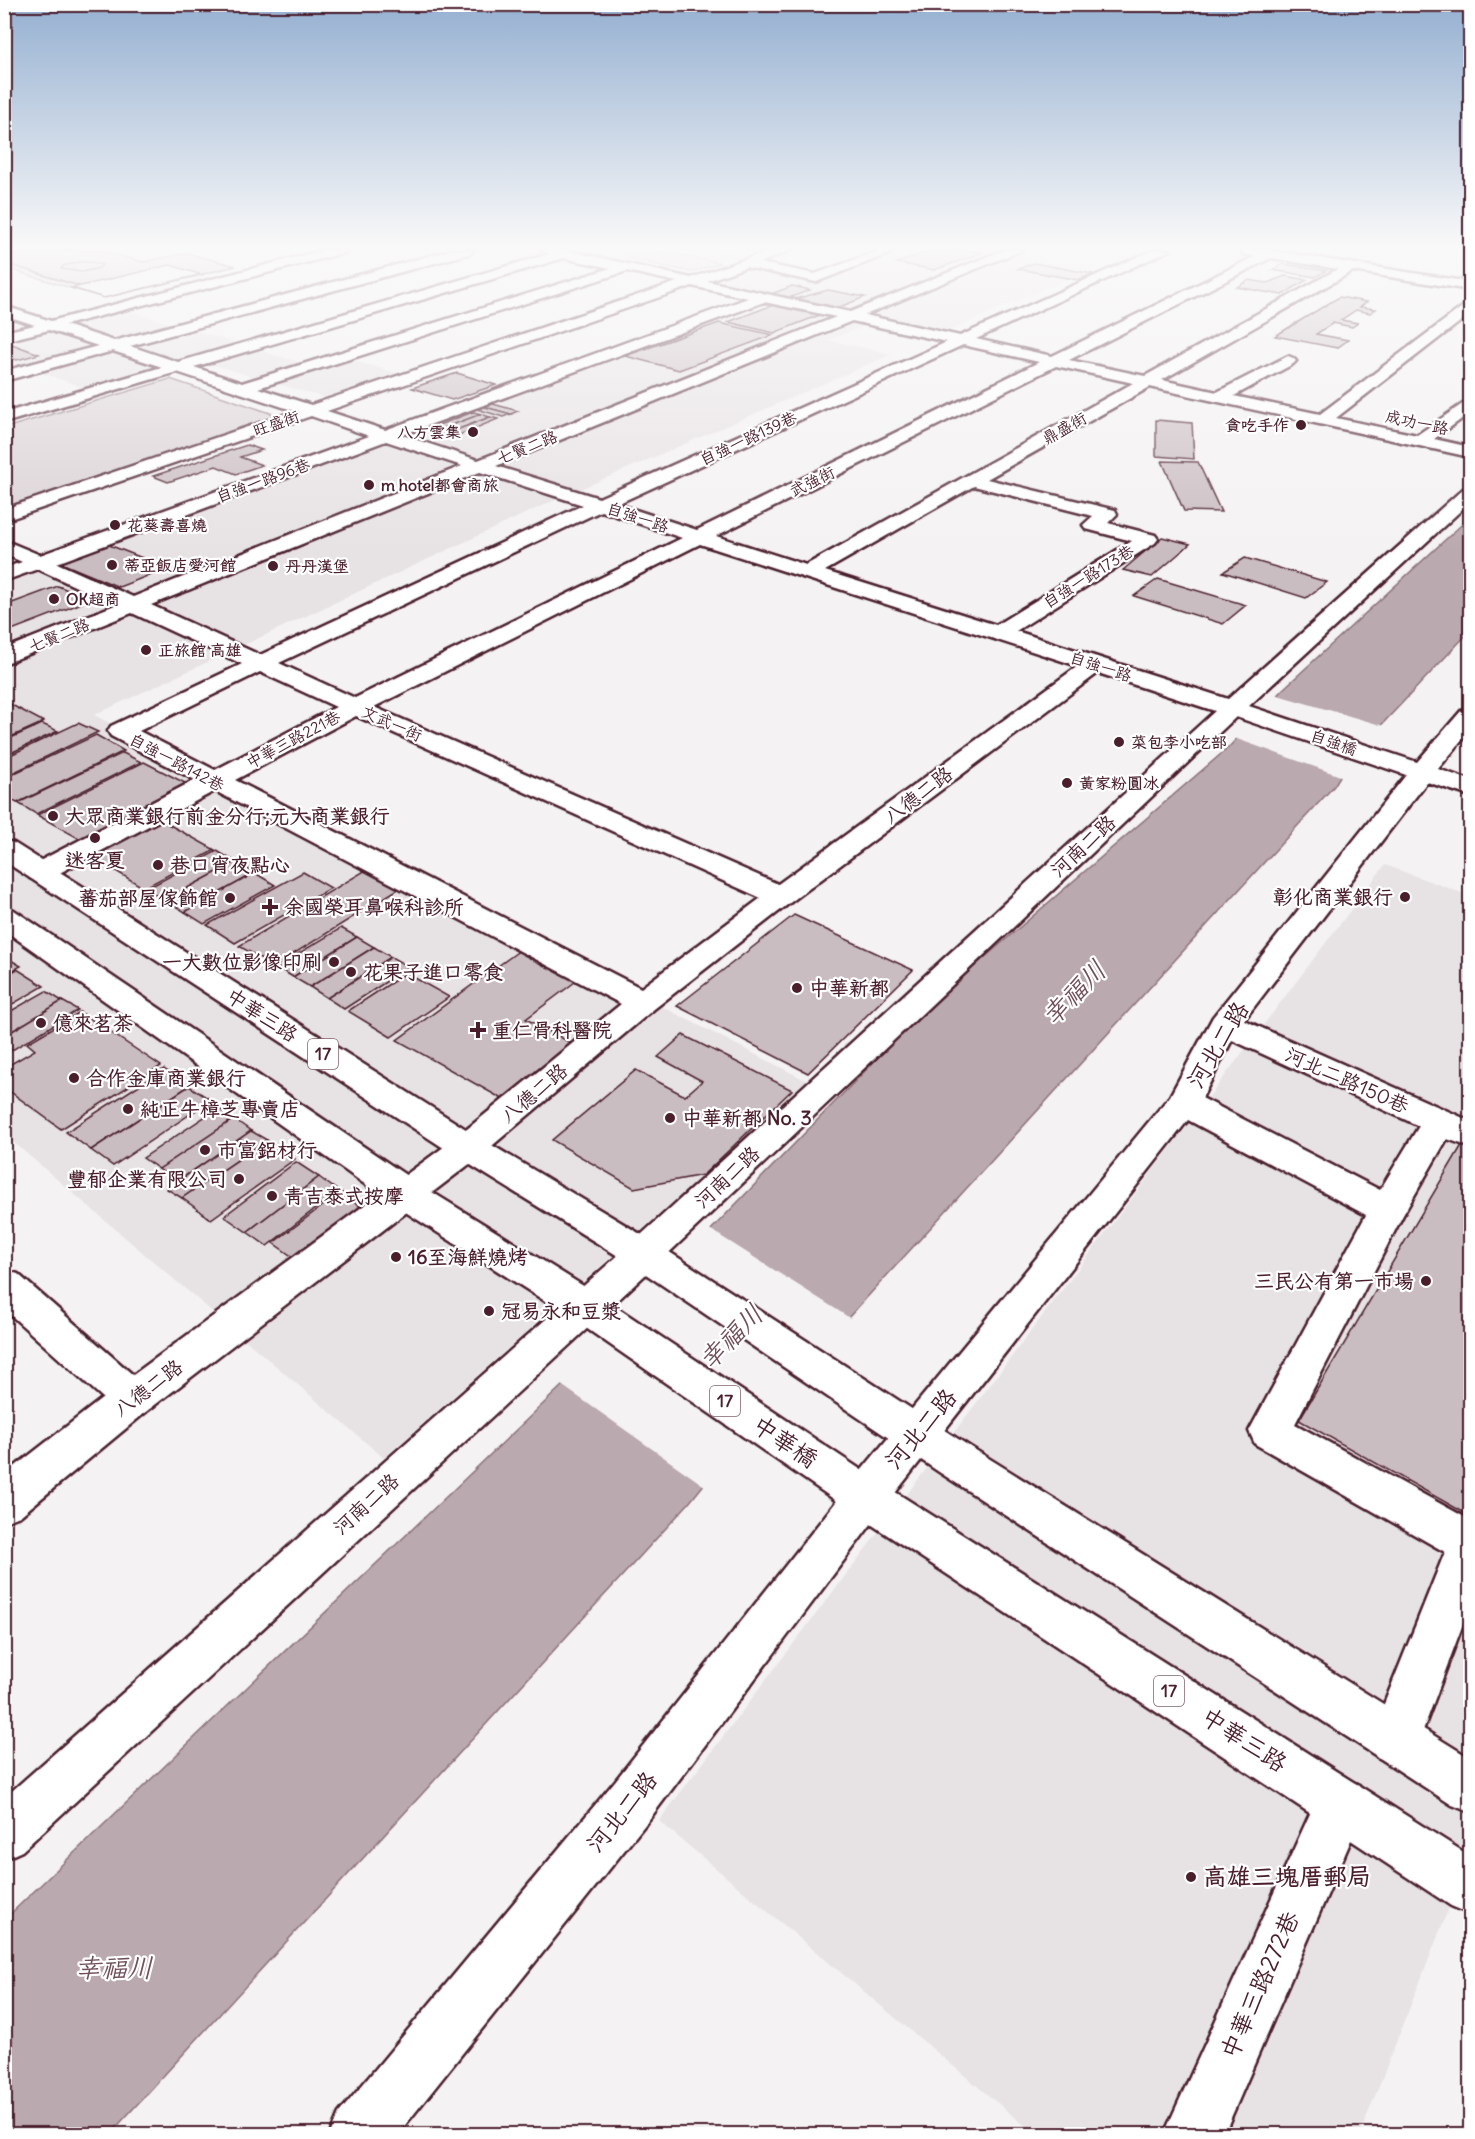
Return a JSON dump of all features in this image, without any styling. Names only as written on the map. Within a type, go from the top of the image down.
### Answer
[{"type":"street","points":[[4,376],[105,350]]},
{"type":"street","name":"自強一路","points":[[124,350],[1272,721]]},
{"type":"street","points":[[4,418],[240,350]]},
{"type":"street","points":[[242,388],[363,350]]},
{"type":"street","name":"旺盛街","points":[[4,515],[492,350]]},
{"type":"street","name":"自強一路96巷","points":[[4,575],[618,350]]},
{"type":"street","name":"七賢二路","points":[[4,657],[766,350]]},
{"type":"street","name":"自強一路139巷","points":[[601,505],[942,350]]},
{"type":"street","name":"成功一路","points":[[1002,350],[1470,452]]},
{"type":"street","name":"武強街","points":[[355,707],[1076,350]]},
{"type":"street","name":"鼎盛街","points":[[808,572],[1204,350]]},
{"type":"street","points":[[1323,420],[1415,350]]},
{"type":"street","points":[[1220,397],[1288,361]]},
{"type":"street","points":[[1420,441],[1470,406]]},
{"type":"street","name":"自強一路173巷","points":[[971,480],[1108,514],[1093,525],[1148,539],[998,633]]},
{"type":"street","name":"河南二路","points":[[4,1833],[644,1254],[1232,708],[1470,492]]},
{"type":"street","name":"自強一路142巷","points":[[601,505],[260,663],[120,731],[643,1002]]},
{"type":"street","name":"文武一街","points":[[4,546],[355,707],[781,896]]},
{"type":"street","name":"八德二路","points":[[4,1502],[132,1399],[468,1148],[643,1002],[781,896],[1095,664]]},
{"type":"street","name":"中華三路221巷","points":[[40,872],[355,707]]},
{"type":"street","name":"河北二路","points":[[360,2134],[633,1799],[866,1497],[1184,1103],[1224,1024],[1409,767],[1470,716]]},
{"type":"street","name":"自強橋","points":[[1272,721],[1409,767]]},
{"type":"street","points":[[1409,767],[1470,788]]},
{"type":"street","name":"中華三路","points":[[4,849],[468,1148],[644,1254]]},
{"type":"street","name":"17","points":[[4,916],[406,1194],[584,1306]]},
{"type":"street","name":"河北二路150巷","points":[[1224,1024],[1455,1128]]},
{"type":"street","points":[[1184,1103],[1387,1210]]},
{"type":"street","points":[[1395,1739],[1470,1544],[1270,1431],[1387,1210],[1455,1128]]},
{"type":"street","name":"17","points":[[644,1254],[917,1434],[1470,1787]]},
{"type":"street","points":[[4,1285],[132,1399]]},
{"type":"street","name":"中華橋","points":[[584,1306],[866,1497]]},
{"type":"street","name":"中華三路","points":[[866,1497],[1470,1887]]},
{"type":"street","name":"中華三路272巷","points":[[1194,2134],[1341,1803]]},
{"type":"shaded area","points":[[5,350],[258,350],[321,369],[349,359],[403,375],[332,400],[186,357],[85,388],[5,360]]},
{"type":"shaded area","points":[[638,350],[873,350],[892,354],[546,504],[94,715],[809,1082],[384,1458],[5,1135],[4,582]]},
{"type":"shaded area","points":[[170,379],[285,418],[5,511],[5,428]]},
{"type":"shaded area","points":[[1385,865],[1470,896],[1470,1854],[1360,2134],[1035,2134],[659,1821]]},
{"type":"water","name":"幸福川","points":[[1470,517],[1470,631],[1353,755],[1334,786],[764,1410],[689,1503],[110,2134],[5,2134],[5,1919],[612,1338],[703,1238],[926,1008],[1228,748],[1282,690]]},
{"type":"pier","points":[[1274,694],[1384,726],[1356,757],[1343,777],[1234,738]]},
{"type":"pier","points":[[708,1228],[853,1320],[767,1412],[706,1487],[560,1384],[610,1336]]},
{"type":"building","points":[[4,350],[28,350],[39,354],[17,360],[4,356]]},
{"type":"building","points":[[643,350],[733,350],[679,370],[625,356]]},
{"type":"building","points":[[457,373],[496,385],[452,400],[412,388]]},
{"type":"building","points":[[493,404],[518,411],[511,414],[485,407]]},
{"type":"building","points":[[485,407],[511,414],[503,417],[477,409]]},
{"type":"building","points":[[473,412],[481,414],[436,431],[428,429]]},
{"type":"building","points":[[481,414],[490,417],[446,434],[436,431]]},
{"type":"building","points":[[490,417],[498,419],[454,437],[446,434]]},
{"type":"building","points":[[1156,420],[1192,423],[1194,459],[1156,456]]},
{"type":"building","points":[[247,445],[262,450],[240,457],[262,465],[236,474],[216,466],[168,482],[153,476]]},
{"type":"building","points":[[1162,461],[1198,462],[1221,512],[1184,511]]},
{"type":"building","points":[[1162,537],[1190,544],[1152,577],[1123,570]]},
{"type":"building","name":"蒂亞飯店愛河館","points":[[104,543],[168,568],[119,587],[56,561]]},
{"type":"building","points":[[1245,558],[1327,582],[1306,598],[1223,572]]},
{"type":"building","points":[[1158,579],[1246,605],[1223,624],[1134,596]]},
{"type":"building","points":[[58,586],[83,596],[82,603],[4,633],[4,606]]},
{"type":"building","points":[[4,701],[44,722],[4,740]]},
{"type":"building","points":[[78,723],[98,732],[4,777],[4,758]]},
{"type":"building","points":[[42,724],[58,731],[4,756],[4,741]]},
{"type":"building","points":[[96,735],[124,751],[17,803],[4,796],[4,778]]},
{"type":"building","points":[[123,753],[141,762],[36,814],[18,803]]},
{"type":"building","points":[[144,762],[187,784],[80,839],[37,815]]},
{"type":"building","points":[[159,819],[215,850],[144,888],[89,855]]},
{"type":"building","points":[[217,851],[236,862],[165,900],[146,889]]},
{"type":"building","points":[[236,862],[255,873],[185,912],[165,900]]},
{"type":"building","points":[[366,870],[400,888],[274,966],[239,946]]},
{"type":"building","name":"余國榮耳鼻喉科診所","points":[[303,872],[331,888],[235,943],[207,925]]},
{"type":"building","name":"蕃茄部屋傢飾館","points":[[255,873],[275,885],[204,924],[185,912]]},
{"type":"building","name":"中華新都","points":[[794,915],[913,970],[808,1073],[677,1006]]},
{"type":"building","points":[[341,928],[357,937],[293,977],[276,967]]},
{"type":"building","name":"一大數位影像印刷","points":[[357,937],[374,947],[310,987],[293,977]]},
{"type":"building","name":"花果子進口零食","points":[[374,947],[391,957],[327,998],[310,987]]},
{"type":"building","name":"重仁骨科醫院","points":[[520,950],[579,979],[526,1019],[575,1045],[506,1101],[397,1040]]},
{"type":"building","points":[[4,956],[21,966],[4,975]]},
{"type":"building","points":[[391,957],[409,967],[344,1009],[327,998]]},
{"type":"building","points":[[17,969],[44,986],[4,1009],[4,977]]},
{"type":"building","points":[[406,973],[449,997],[391,1037],[348,1011]]},
{"type":"building","points":[[46,991],[62,1001],[4,1036],[4,1015]]},
{"type":"building","name":"億來茗茶","points":[[62,1001],[78,1010],[4,1055],[4,1036]]},
{"type":"building","name":"合作金庫商業銀行","points":[[80,1012],[161,1066],[61,1129],[4,1087],[4,1068],[35,1050],[27,1043]]},
{"type":"building","name":"中華新都 No. 3","points":[[683,1035],[792,1090],[703,1175],[634,1188],[552,1140],[636,1070],[685,1096],[702,1081],[658,1057]]},
{"type":"building","name":"純正牛樟芝專賣店","points":[[164,1069],[189,1086],[91,1150],[66,1132]]},
{"type":"building","points":[[189,1086],[211,1100],[113,1166],[91,1150]]},
{"type":"building","points":[[218,1108],[234,1119],[159,1169],[143,1158]]},
{"type":"building","name":"市富鋁材行","points":[[234,1119],[251,1131],[176,1182],[159,1169]]},
{"type":"building","points":[[251,1131],[267,1140],[182,1198],[167,1189]]},
{"type":"building","name":"豐郁企業有限公司","points":[[267,1140],[295,1159],[211,1219],[182,1198]]},
{"type":"building","name":"三民公有第一市場","points":[[1465,1140],[1470,1142],[1470,1516],[1299,1420]]},
{"type":"building","name":"青吉泰式按摩","points":[[296,1162],[319,1177],[247,1232],[224,1216]]},
{"type":"building","points":[[319,1177],[338,1191],[267,1246],[247,1232]]},
{"type":"building","points":[[341,1192],[370,1214],[303,1264],[273,1243]]},
{"type":"place","name":"貪吃手作","points":[[1301,425]]},
{"type":"place","name":"八方雲集","points":[[473,432]]},
{"type":"place","name":"m hotel都會商旅","points":[[369,485]]},
{"type":"place","name":"花葵壽喜燒","points":[[115,525]]},
{"type":"place","name":"蒂亞飯店愛河館","points":[[112,565]]},
{"type":"place","name":"丹丹漢堡","points":[[273,566]]},
{"type":"place","name":"OK超商","points":[[54,599]]},
{"type":"place","name":"正旅館 高雄","points":[[146,650]]},
{"type":"place","name":"菜包李小吃部","points":[[1119,742]]},
{"type":"place","name":"黃家粉圓冰","points":[[1067,783]]},
{"type":"place","name":"大眾商業銀行前金分行;元大商業銀行","points":[[53,816]]},
{"type":"place","name":"迷客夏","points":[[95,838]]},
{"type":"place","name":"巷口宵夜點心","points":[[158,865]]},
{"type":"place","name":"彰化商業銀行","points":[[1405,897]]},
{"type":"place","name":"蕃茄部屋傢飾館","points":[[230,898]]},
{"type":"place","name":"余國榮耳鼻喉科診所","points":[[270,907]]},
{"type":"place","name":"一大數位影像印刷","points":[[334,962]]},
{"type":"place","name":"花果子進口零食","points":[[351,972]]},
{"type":"place","name":"中華新都","points":[[797,988]]},
{"type":"place","name":"億來茗茶","points":[[41,1023]]},
{"type":"place","name":"重仁骨科醫院","points":[[478,1030]]},
{"type":"place","name":"合作金庫商業銀行","points":[[74,1078]]},
{"type":"place","name":"純正牛樟芝專賣店","points":[[128,1109]]},
{"type":"place","name":"中華新都 No. 3","points":[[670,1118]]},
{"type":"place","name":"市富鋁材行","points":[[205,1150]]},
{"type":"place","name":"豐郁企業有限公司","points":[[239,1179]]},
{"type":"place","name":"青吉泰式按摩","points":[[272,1196]]},
{"type":"place","name":"16至海鮮燒烤","points":[[396,1257]]},
{"type":"place","name":"三民公有第一市場","points":[[1426,1281]]},
{"type":"place","name":"冠易永和豆漿","points":[[489,1311]]},
{"type":"place","name":"高雄三塊厝郵局","points":[[1191,1877]]}]
